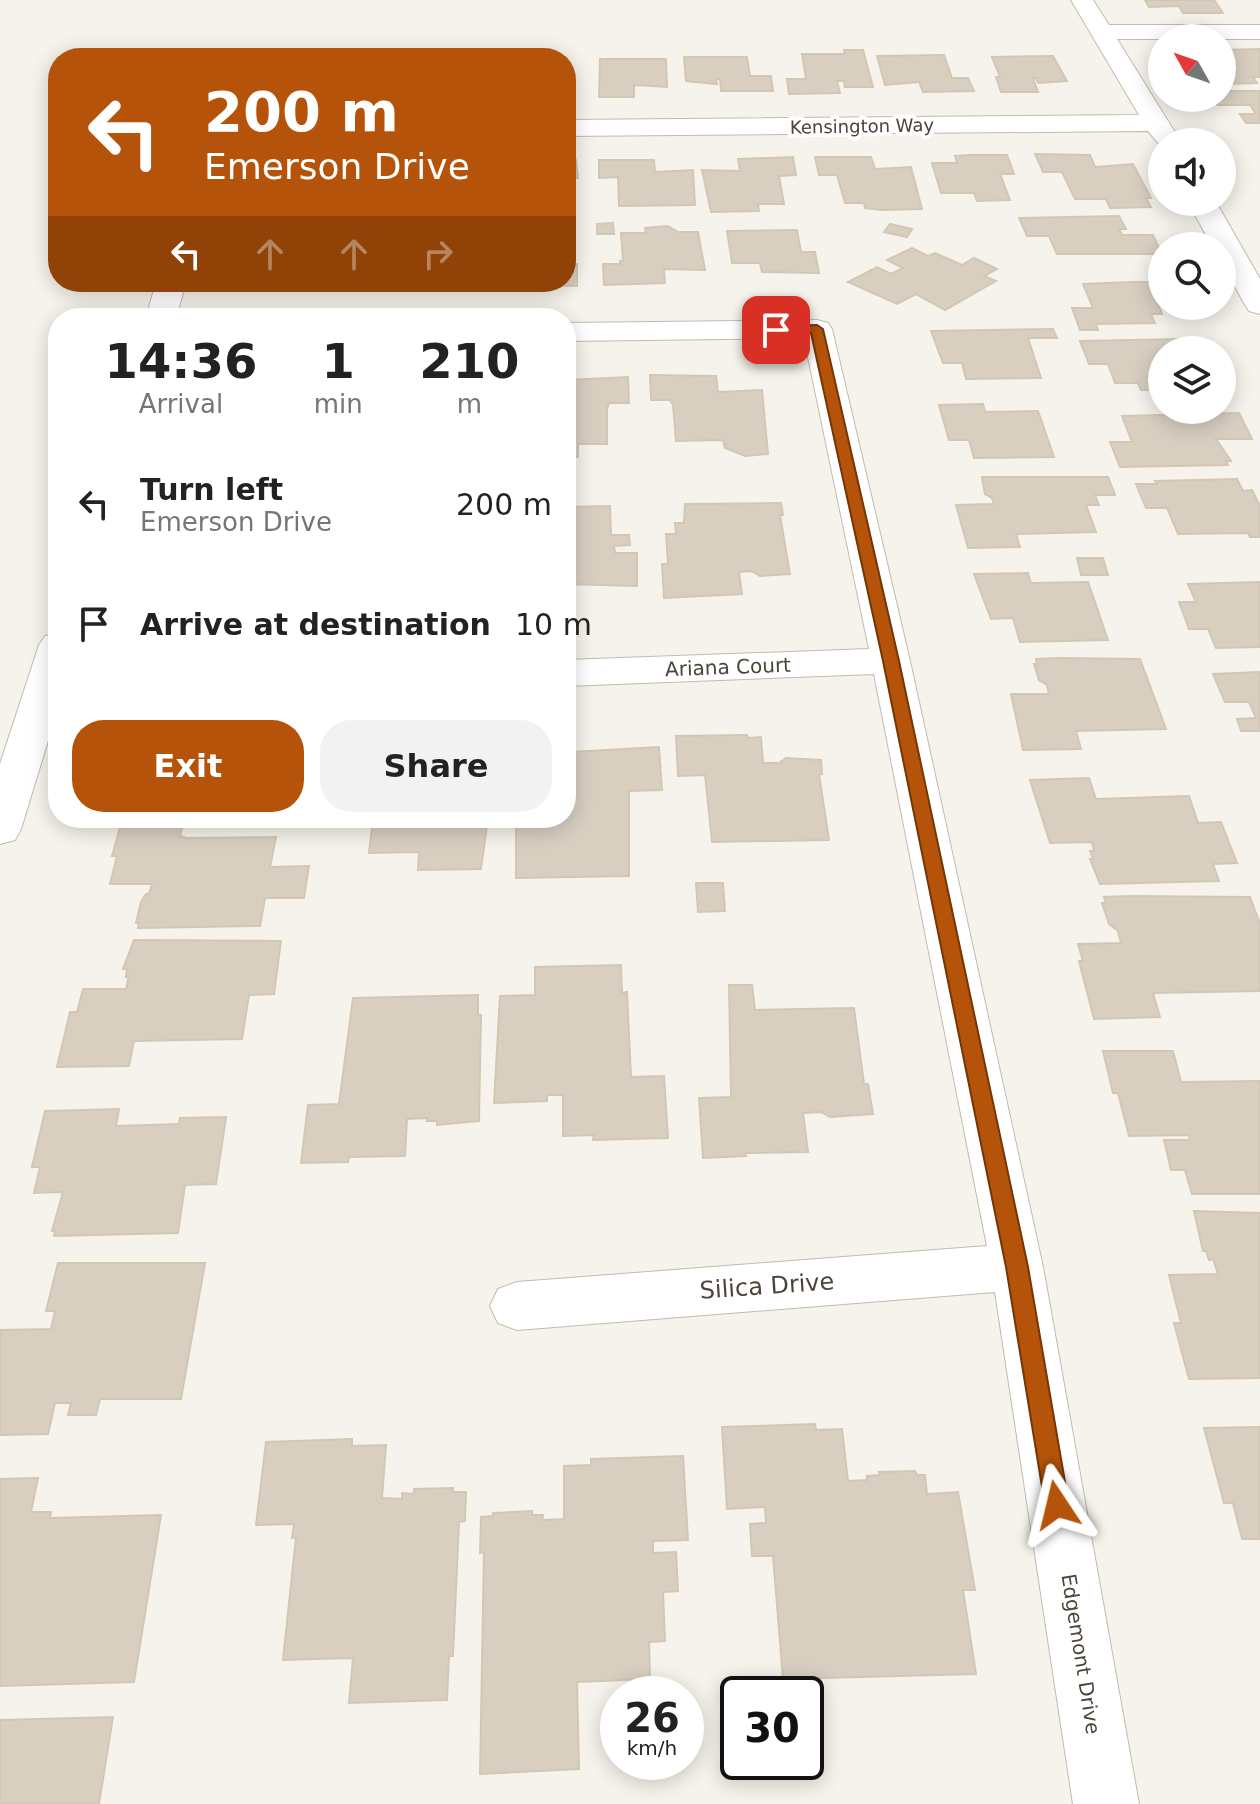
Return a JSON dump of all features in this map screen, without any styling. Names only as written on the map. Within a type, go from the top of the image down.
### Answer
[{"type":"street","points":[[1082,0],[1160,128]]},
{"type":"street","points":[[1100,32],[1260,32]]},
{"type":"street","name":"Kensington Way","points":[[576,128],[1148,132]]},
{"type":"street","points":[[1210,216],[1260,305]]},
{"type":"street","name":"Edgemont Drive","points":[[576,332],[817,329],[891,661],[1017,1267],[1106,1804]]},
{"type":"street","name":"Ariana Court","points":[[576,673],[891,661]]},
{"type":"street","points":[[0,829],[48,677]]},
{"type":"street","name":"Silica Drive","points":[[517,1306],[1017,1267]]},
{"type":"building","points":[[1145,0],[1214,0],[1223,13],[1183,13],[1179,6],[1149,7]]},
{"type":"building","points":[[1260,49],[1260,77],[1253,77],[1257,83],[1236,84],[1236,50]]},
{"type":"building","points":[[844,50],[863,50],[873,87],[845,87],[844,81],[837,81],[840,93],[789,94],[787,79],[806,79],[802,54],[845,54]]},
{"type":"building","points":[[944,55],[952,78],[968,78],[974,91],[923,92],[919,82],[885,85],[877,56]]},
{"type":"building","points":[[1053,56],[1067,81],[1038,83],[1033,78],[1038,92],[1001,92],[996,77],[1000,77],[992,57]]},
{"type":"building","points":[[684,57],[747,57],[750,76],[771,76],[773,91],[721,91],[720,79],[716,79],[717,84],[686,81]]},
{"type":"building","points":[[600,59],[666,59],[667,87],[634,85],[634,97],[599,97]]},
{"type":"building","points":[[1236,91],[1260,91],[1260,123],[1246,123],[1240,114],[1256,114],[1250,105],[1236,105]]},
{"type":"building","points":[[1035,154],[1090,155],[1095,167],[1133,164],[1148,192],[1148,207],[1110,208],[1106,199],[1075,199],[1062,172],[1043,172]]},
{"type":"building","points":[[1007,155],[1014,174],[1000,174],[1010,200],[977,201],[974,193],[941,193],[932,163],[957,163],[955,156]]},
{"type":"building","points":[[793,157],[796,175],[779,176],[784,204],[758,204],[759,211],[711,212],[702,170],[740,171],[738,159]]},
{"type":"building","points":[[815,157],[871,157],[875,169],[911,167],[922,209],[881,210],[865,208],[864,203],[845,203],[837,175],[819,175]]},
{"type":"building","points":[[599,160],[654,160],[655,172],[693,170],[695,205],[619,206],[618,177],[599,178]]},
{"type":"building","points":[[1119,216],[1126,229],[1119,229],[1122,235],[1148,235],[1148,254],[1057,254],[1049,236],[1027,236],[1019,218]]},
{"type":"building","points":[[613,223],[614,234],[597,234],[597,224]]},
{"type":"building","points":[[890,224],[912,229],[907,237],[884,232]]},
{"type":"building","points":[[668,226],[678,232],[698,232],[705,270],[664,269],[665,283],[604,285],[603,264],[620,264],[623,261],[621,233],[646,233],[645,228]]},
{"type":"building","points":[[797,230],[801,252],[815,252],[819,273],[762,272],[760,263],[732,263],[727,231]]},
{"type":"building","points":[[912,248],[928,256],[935,253],[962,265],[974,258],[997,269],[984,276],[996,281],[945,310],[916,294],[897,304],[848,282],[877,267],[891,274],[903,268],[887,260]]},
{"type":"building","points":[[1148,282],[1148,320],[1155,323],[1096,324],[1098,330],[1080,330],[1072,308],[1093,308],[1083,284]]},
{"type":"building","points":[[1053,329],[1057,338],[1028,338],[1041,378],[966,379],[962,363],[943,363],[931,331]]},
{"type":"building","points":[[1148,340],[1148,390],[1141,390],[1138,383],[1115,383],[1108,364],[1089,364],[1080,341]]},
{"type":"building","points":[[650,375],[716,376],[718,392],[762,390],[768,454],[745,456],[725,448],[723,440],[676,441],[673,405],[670,400],[651,400]]},
{"type":"building","points":[[628,377],[629,403],[609,403],[607,444],[578,444],[578,457],[576,457],[576,380]]},
{"type":"building","points":[[983,404],[985,412],[1038,411],[1054,457],[974,458],[969,440],[949,440],[939,405]]},
{"type":"building","points":[[1236,413],[1239,413],[1252,439],[1216,439],[1231,461],[1226,461],[1228,465],[1120,467],[1110,442],[1132,442],[1122,416],[1148,415],[1148,424],[1236,424]]},
{"type":"building","points":[[982,477],[1108,477],[1115,495],[1095,495],[1099,505],[1086,505],[1096,532],[1016,534],[1020,547],[968,548],[956,505],[994,504],[992,498],[985,494]]},
{"type":"building","points":[[1237,479],[1243,491],[1252,490],[1260,506],[1260,537],[1250,537],[1248,533],[1178,534],[1167,508],[1146,508],[1136,484],[1157,484],[1155,481]]},
{"type":"building","points":[[781,503],[783,515],[780,515],[790,574],[760,576],[751,571],[739,572],[742,594],[664,598],[662,564],[668,564],[666,534],[676,534],[675,523],[684,523],[685,504]]},
{"type":"building","points":[[610,506],[611,535],[629,535],[630,545],[614,546],[615,553],[637,553],[637,586],[576,584],[576,507]]},
{"type":"building","points":[[1077,558],[1103,558],[1108,575],[1081,575]]},
{"type":"building","points":[[1028,573],[1031,583],[1088,582],[1108,640],[1020,642],[1013,618],[991,619],[974,574]]},
{"type":"building","points":[[1260,582],[1260,647],[1216,648],[1208,629],[1189,629],[1179,602],[1196,602],[1188,584]]},
{"type":"building","points":[[1036,659],[1140,659],[1166,729],[1076,731],[1081,749],[1023,750],[1011,694],[1049,694],[1047,685],[1039,680],[1034,664],[1037,664]]},
{"type":"building","points":[[1260,672],[1260,731],[1241,731],[1237,719],[1256,718],[1249,702],[1225,702],[1213,674]]},
{"type":"building","points":[[747,735],[748,738],[761,737],[763,763],[779,763],[786,758],[821,760],[822,774],[819,774],[829,840],[712,842],[705,775],[678,776],[676,736]]},
{"type":"building","points":[[659,747],[662,790],[629,791],[629,876],[516,878],[516,828],[576,828],[576,752]]},
{"type":"building","points":[[1089,778],[1096,799],[1189,796],[1198,823],[1221,822],[1237,863],[1213,864],[1219,881],[1100,884],[1090,859],[1093,859],[1090,851],[1094,851],[1092,842],[1050,843],[1030,780]]},
{"type":"building","points":[[120,828],[182,828],[180,836],[187,838],[276,837],[270,867],[309,866],[304,898],[265,898],[260,926],[138,928],[139,923],[136,923],[141,902],[149,894],[152,884],[110,884],[117,856],[112,856]]},
{"type":"building","points":[[372,828],[487,828],[481,869],[418,870],[419,852],[369,853]]},
{"type":"building","points":[[696,883],[723,883],[725,911],[698,912]]},
{"type":"building","points":[[1104,897],[1250,897],[1260,924],[1260,991],[1153,993],[1160,1017],[1094,1019],[1079,961],[1083,961],[1078,944],[1121,943],[1118,931],[1109,924],[1102,903],[1106,903]]},
{"type":"building","points":[[134,940],[281,941],[274,994],[249,995],[242,1039],[134,1041],[129,1066],[57,1067],[70,1012],[77,1012],[83,989],[126,989],[129,976],[126,977],[127,969],[123,969]]},
{"type":"building","points":[[621,965],[622,993],[627,992],[631,1077],[664,1076],[668,1138],[593,1140],[594,1135],[563,1136],[563,1095],[547,1095],[547,1101],[494,1103],[500,996],[535,995],[535,967]]},
{"type":"building","points":[[729,985],[752,985],[755,1010],[854,1008],[864,1084],[868,1084],[873,1114],[830,1117],[821,1112],[803,1113],[808,1152],[745,1153],[746,1156],[703,1158],[699,1098],[731,1097]]},
{"type":"building","points":[[478,995],[478,1015],[481,1015],[479,1121],[437,1125],[437,1121],[427,1121],[427,1118],[407,1119],[405,1156],[349,1157],[348,1162],[301,1163],[308,1105],[339,1104],[353,998]]},
{"type":"building","points":[[1103,1051],[1173,1051],[1181,1082],[1260,1081],[1260,1194],[1192,1194],[1185,1170],[1171,1170],[1164,1140],[1190,1140],[1189,1135],[1129,1136],[1118,1093],[1113,1093]]},
{"type":"building","points":[[119,1109],[116,1126],[179,1124],[180,1118],[226,1117],[216,1184],[185,1185],[178,1233],[54,1236],[55,1231],[52,1231],[63,1192],[34,1193],[40,1167],[32,1167],[45,1111]]},
{"type":"building","points":[[1194,1211],[1260,1213],[1260,1378],[1189,1379],[1174,1323],[1181,1323],[1169,1275],[1218,1274],[1213,1259],[1209,1260],[1206,1251],[1203,1251]]},
{"type":"building","points":[[58,1263],[205,1263],[181,1399],[100,1399],[96,1415],[68,1415],[71,1403],[55,1403],[48,1434],[0,1435],[0,1330],[51,1329],[55,1311],[46,1311]]},
{"type":"building","points":[[815,1424],[816,1430],[842,1429],[848,1481],[867,1480],[867,1476],[880,1475],[879,1472],[915,1471],[917,1475],[925,1475],[927,1494],[958,1492],[975,1590],[963,1590],[976,1674],[783,1676],[773,1556],[752,1556],[750,1524],[766,1523],[765,1507],[727,1509],[722,1427]]},
{"type":"building","points":[[1260,1427],[1260,1539],[1242,1539],[1233,1503],[1224,1503],[1204,1428]]},
{"type":"building","points":[[352,1439],[352,1446],[386,1445],[382,1498],[402,1499],[402,1493],[414,1494],[414,1489],[453,1488],[453,1492],[466,1492],[465,1521],[459,1522],[453,1656],[449,1656],[447,1700],[349,1703],[353,1658],[283,1660],[296,1537],[292,1538],[294,1524],[256,1525],[266,1442]]},
{"type":"building","points":[[683,1456],[688,1540],[653,1541],[653,1553],[676,1552],[678,1591],[663,1592],[665,1641],[649,1642],[650,1676],[600,1676],[600,1681],[577,1682],[579,1769],[480,1774],[484,1552],[480,1553],[481,1517],[493,1516],[493,1513],[532,1511],[532,1515],[543,1515],[542,1520],[564,1519],[564,1466],[591,1465],[591,1459]]},
{"type":"building","points":[[38,1478],[31,1512],[51,1512],[50,1518],[161,1515],[134,1682],[0,1686],[0,1479]]},
{"type":"building","points":[[113,1717],[99,1804],[0,1804],[0,1720]]},
{"type":"route","points":[[776,330],[817,329],[891,661],[1017,1267],[1057,1505]]}]
